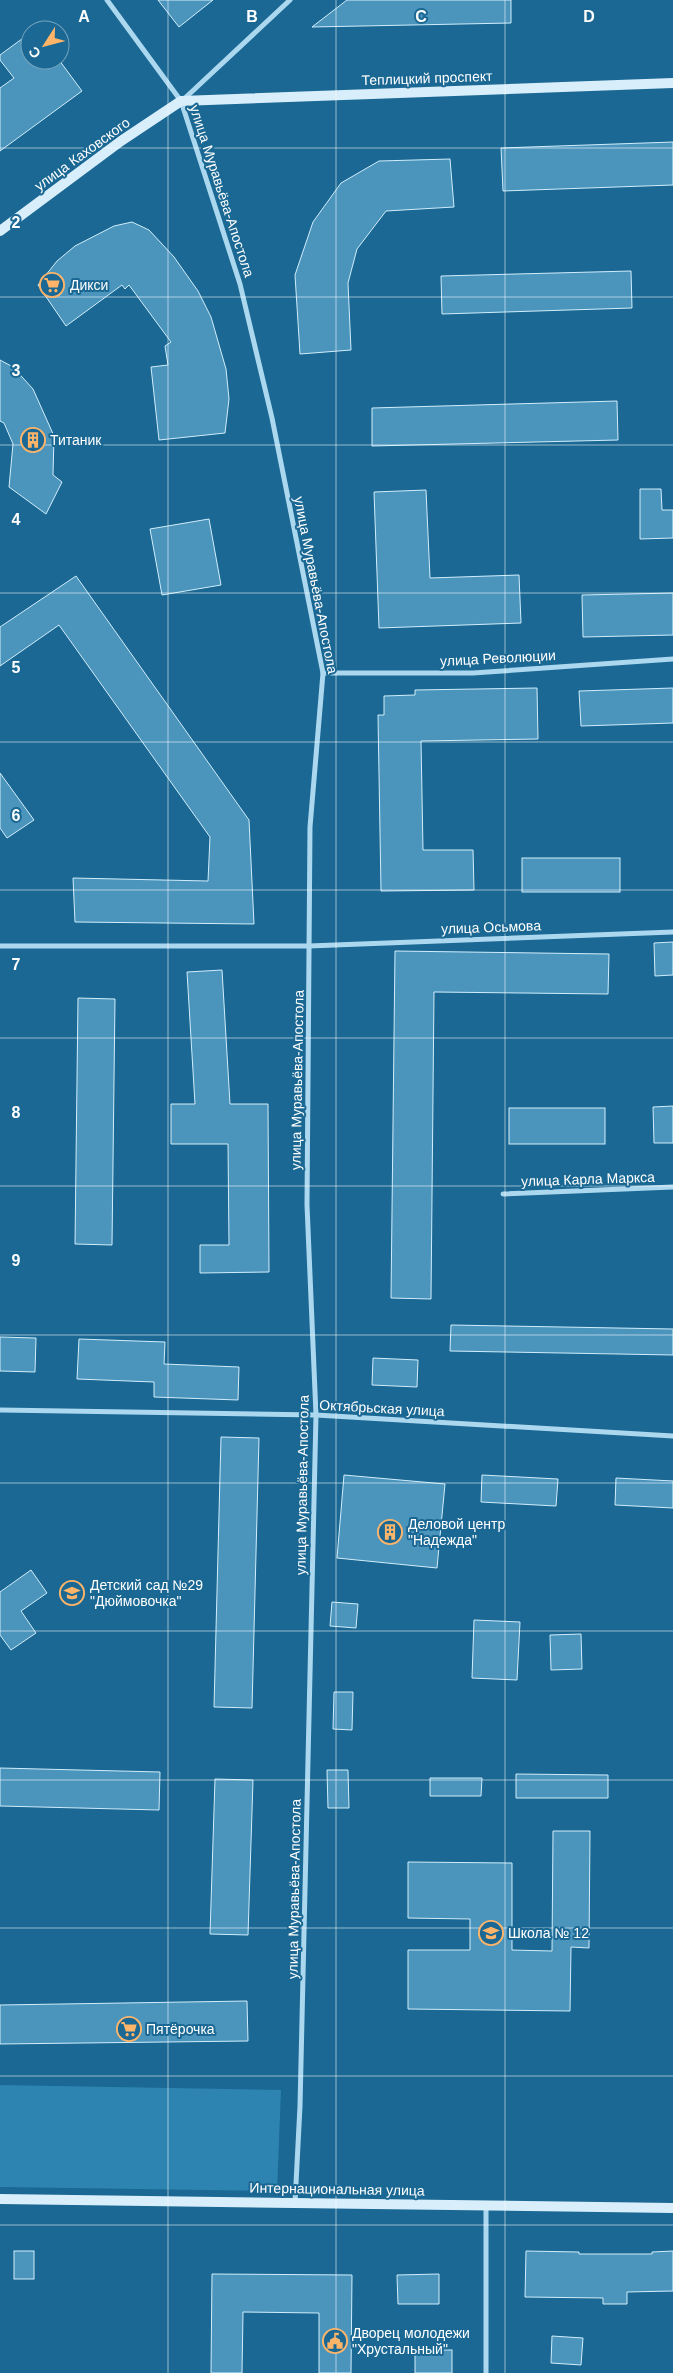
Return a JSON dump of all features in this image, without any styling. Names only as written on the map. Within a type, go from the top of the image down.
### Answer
[{"type":"main road","name":"Теплицкий проспект","points":[[181,101],[673,83]]},
{"type":"main road","name":"улица Каховского","points":[[0,231],[121,141],[181,101]]},
{"type":"main road","name":"Интернациональная улица","points":[[0,2199],[673,2208]]},
{"type":"street","name":"улица Муравьёва-Апостола","points":[[107,0],[181,101],[240,284],[272,418],[323,673],[310,827],[307,1205],[316,1415],[300,2106],[295,2202]]},
{"type":"street","points":[[181,101],[290,0]]},
{"type":"street","name":"улица Революции","points":[[323,673],[473,673],[673,659]]},
{"type":"street","name":"улица Осьмова","points":[[0,946],[310,946],[673,932]]},
{"type":"street","name":"улица Карла Маркса","points":[[504,1194],[673,1187]]},
{"type":"street","name":"Октябрьская улица","points":[[0,1410],[316,1415],[673,1436]]},
{"type":"street","points":[[486,2206],[486,2373]]},
{"type":"shaded area","points":[[0,2085],[281,2090],[277,2191],[0,2187]]},
{"type":"building","points":[[158,0],[213,0],[179,27]]},
{"type":"building","points":[[347,0],[511,0],[511,23],[312,27]]},
{"type":"building","points":[[20,40],[20,70],[66,70],[82,91],[0,151],[0,88],[14,78],[0,60],[0,55]]},
{"type":"building","points":[[673,142],[673,185],[503,191],[501,148]]},
{"type":"building","points":[[450,159],[454,207],[386,211],[357,249],[348,283],[351,350],[300,354],[295,275],[313,222],[341,183],[379,161]]},
{"type":"building","points":[[132,222],[149,230],[174,257],[198,291],[211,317],[226,369],[229,399],[225,433],[159,440],[151,367],[168,365],[165,346],[171,342],[129,285],[125,289],[122,285],[66,326],[38,285],[57,261],[75,246],[114,226]]},
{"type":"building","points":[[631,271],[632,308],[442,314],[441,276]]},
{"type":"building","name":"Титаник","points":[[0,360],[13,367],[33,389],[54,436],[53,475],[62,482],[46,514],[9,487],[13,444],[4,423],[0,421]]},
{"type":"building","points":[[617,401],[618,440],[372,446],[372,408]]},
{"type":"building","points":[[640,489],[661,489],[662,510],[673,510],[673,538],[640,539]]},
{"type":"building","points":[[426,490],[430,578],[519,575],[521,623],[379,628],[374,492]]},
{"type":"building","points":[[209,519],[221,585],[162,595],[150,529]]},
{"type":"building","points":[[76,576],[249,820],[254,924],[75,922],[73,878],[208,881],[210,837],[59,625],[0,666],[0,627]]},
{"type":"building","points":[[673,593],[673,635],[583,637],[582,595]]},
{"type":"building","points":[[537,688],[538,739],[421,741],[423,850],[473,850],[474,890],[381,891],[378,715],[384,715],[384,696],[415,695],[415,690]]},
{"type":"building","points":[[673,688],[673,723],[581,726],[579,691]]},
{"type":"building","points":[[0,773],[34,820],[7,838],[0,828]]},
{"type":"building","points":[[522,858],[620,858],[620,892],[522,892]]},
{"type":"building","points":[[673,942],[673,975],[655,976],[654,943]]},
{"type":"building","points":[[395,951],[609,954],[608,994],[434,992],[431,1299],[391,1298]]},
{"type":"building","points":[[222,970],[230,1104],[268,1104],[269,1272],[200,1273],[200,1245],[229,1245],[228,1144],[171,1144],[171,1104],[195,1104],[187,972]]},
{"type":"building","points":[[78,998],[115,999],[112,1245],[75,1244]]},
{"type":"building","points":[[673,1106],[673,1143],[654,1143],[653,1107]]},
{"type":"building","points":[[509,1108],[605,1108],[605,1144],[509,1144]]},
{"type":"building","points":[[451,1325],[673,1329],[673,1355],[450,1351]]},
{"type":"building","points":[[0,1337],[36,1338],[35,1372],[0,1371]]},
{"type":"building","points":[[79,1339],[165,1342],[164,1364],[239,1367],[238,1400],[154,1397],[154,1382],[77,1379]]},
{"type":"building","points":[[373,1358],[418,1360],[417,1387],[372,1385]]},
{"type":"building","points":[[221,1437],[259,1438],[252,1708],[214,1707]]},
{"type":"building","name":"Деловой центр \"Надежда\"","points":[[344,1475],[445,1484],[437,1568],[337,1558]]},
{"type":"building","points":[[482,1475],[558,1479],[556,1506],[481,1502]]},
{"type":"building","points":[[616,1478],[673,1481],[673,1508],[615,1505]]},
{"type":"building","points":[[31,1570],[47,1593],[21,1611],[36,1633],[11,1650],[0,1635],[0,1592]]},
{"type":"building","points":[[332,1602],[358,1604],[356,1628],[330,1626]]},
{"type":"building","points":[[474,1620],[520,1622],[517,1680],[472,1678]]},
{"type":"building","points":[[581,1634],[582,1669],[551,1670],[550,1635]]},
{"type":"building","points":[[334,1692],[353,1692],[352,1730],[333,1729]]},
{"type":"building","points":[[0,1768],[160,1772],[159,1810],[0,1806]]},
{"type":"building","points":[[327,1770],[348,1770],[349,1808],[328,1808]]},
{"type":"building","points":[[516,1774],[608,1775],[608,1798],[516,1798]]},
{"type":"building","points":[[430,1778],[482,1778],[481,1796],[430,1796]]},
{"type":"building","points":[[215,1779],[253,1780],[248,1935],[210,1934]]},
{"type":"building","name":"Школа № 12","points":[[553,1831],[590,1831],[589,1948],[571,1947],[570,2011],[408,2009],[408,1950],[470,1950],[470,1919],[408,1918],[408,1862],[512,1863],[512,1950],[552,1951]]},
{"type":"building","points":[[247,2001],[248,2041],[0,2044],[0,2005]]},
{"type":"building","points":[[14,2251],[34,2251],[34,2279],[14,2279]]},
{"type":"building","points":[[526,2251],[579,2252],[579,2254],[652,2254],[652,2252],[673,2251],[673,2291],[627,2292],[627,2304],[603,2304],[603,2298],[525,2297]]},
{"type":"building","name":"Дворец молодежи \"Хрустальный\"","points":[[212,2274],[352,2275],[351,2373],[319,2373],[319,2313],[243,2312],[242,2373],[211,2373]]},
{"type":"building","points":[[439,2274],[439,2304],[398,2304],[397,2275]]},
{"type":"building","points":[[552,2336],[583,2338],[581,2365],[551,2363]]},
{"type":"building","points":[[415,2350],[452,2350],[452,2373],[415,2373]]},
{"type":"place","name":"Дикси","points":[[52,285]]},
{"type":"place","name":"Титаник","points":[[33,440]]},
{"type":"place","name":"Деловой центр \"Надежда\"","points":[[390,1532]]},
{"type":"place","name":"Детский сад №29 \"Дюймовочка\"","points":[[72,1593]]},
{"type":"place","name":"Школа № 12","points":[[491,1933]]},
{"type":"place","name":"Пятёрочка","points":[[129,2029]]},
{"type":"place","name":"Дворец молодежи \"Хрустальный\"","points":[[335,2341]]}]
